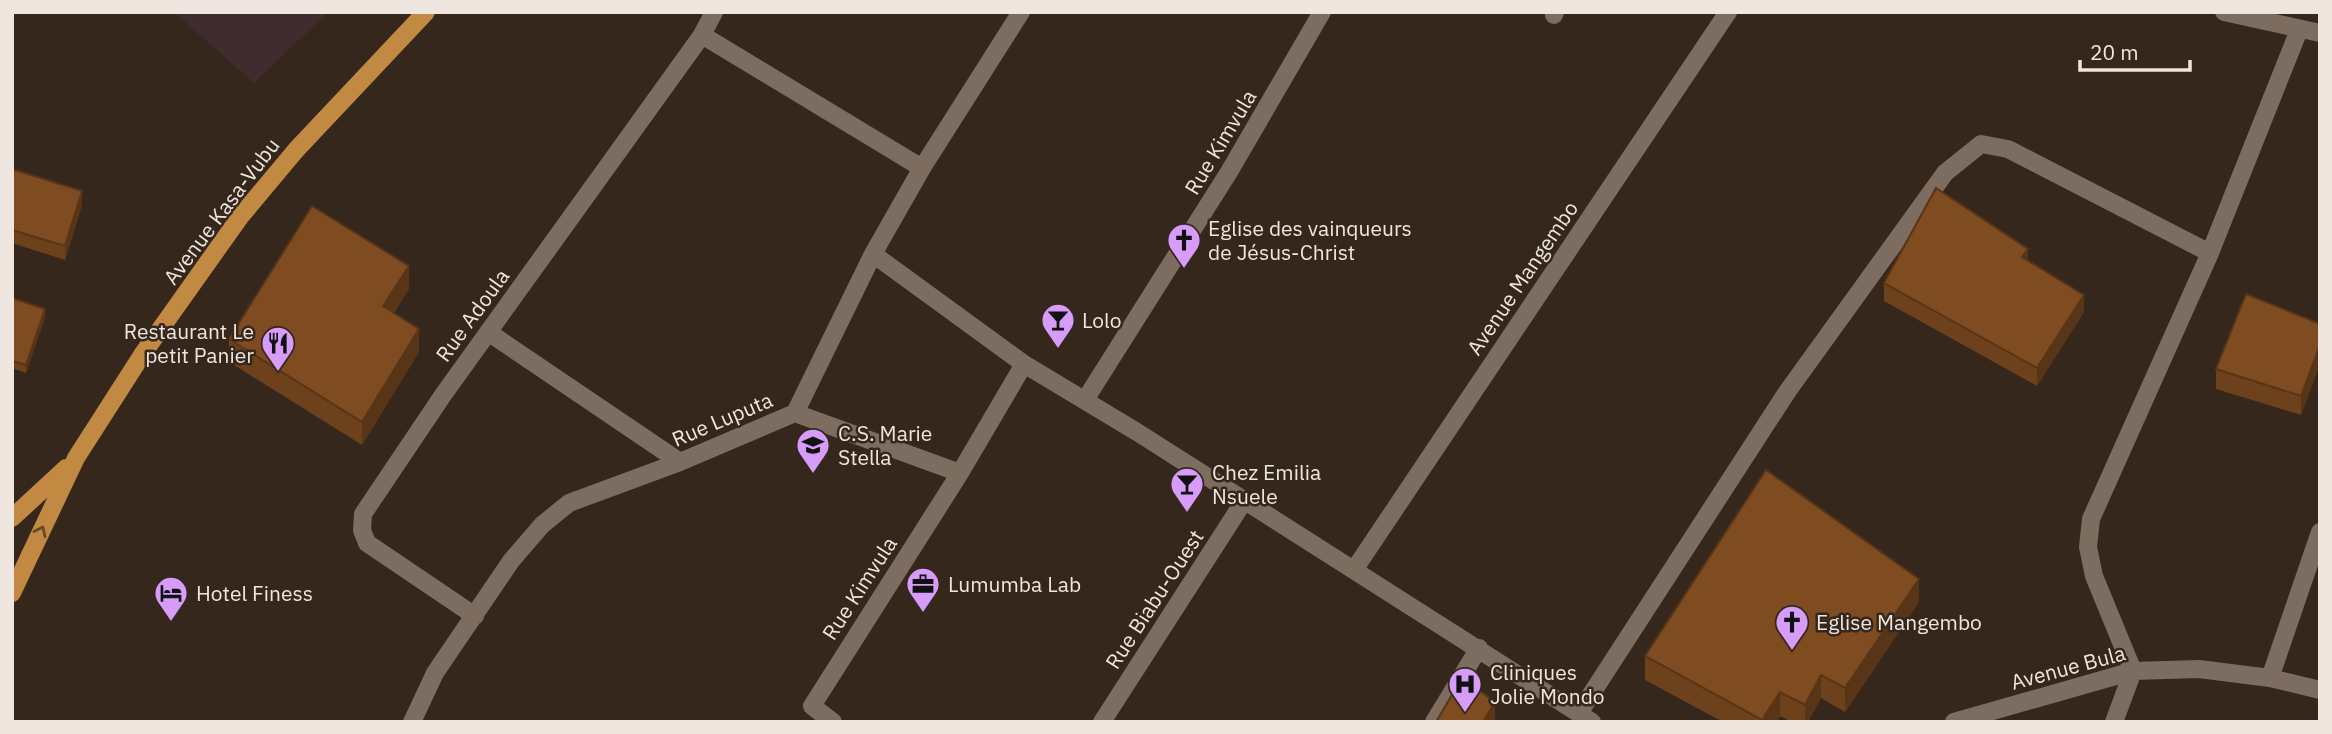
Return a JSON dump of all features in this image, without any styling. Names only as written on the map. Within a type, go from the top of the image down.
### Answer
[{"type":"main road","name":"Avenue Kasa-Vubu","points":[[12,593],[76,458],[142,355],[240,217],[296,150],[426,12]]},
{"type":"main road","name":"Avenue Kasa-Vubu","points":[[12,518],[76,458]]},
{"type":"street","name":"Rue Adoula","points":[[475,616],[367,543],[362,530],[363,514],[488,332],[702,35],[714,12]]},
{"type":"street","name":"Rue Luputa","points":[[412,722],[435,673],[511,561],[542,525],[569,503],[680,461],[795,412],[873,254],[922,168],[1021,12]]},
{"type":"street","name":"Avenue Mangembo","points":[[1354,569],[1728,12]]},
{"type":"street","points":[[2224,12],[2320,33]]},
{"type":"street","name":"Rue Kimvula","points":[[1085,400],[1229,172],[1319,14]]},
{"type":"street","points":[[2114,722],[2133,671],[2094,576],[2088,547],[2091,519],[2210,253],[2299,30]]},
{"type":"street","points":[[702,35],[922,168]]},
{"type":"street","points":[[873,254],[1024,364],[1354,569],[1586,718],[1787,392],[1945,173],[1981,144],[2008,149],[2210,253]]},
{"type":"street","points":[[488,332],[680,461]]},
{"type":"street","name":"Rue Kimvula","points":[[833,722],[812,706],[960,473],[1024,364]]},
{"type":"street","points":[[795,412],[960,473]]},
{"type":"street","name":"Rue Biabu-Ouest","points":[[1102,722],[1244,501]]},
{"type":"street","points":[[2270,678],[2320,532]]},
{"type":"street","points":[[1434,722],[1479,648]]},
{"type":"street","name":"Avenue Bula","points":[[1954,722],[2133,671],[2199,669],[2270,678],[2320,690]]},
{"type":"shaded area","points":[[174,12],[328,12],[254,83]]},
{"type":"building","points":[[12,169],[82,191],[65,246],[12,230]]},
{"type":"building","points":[[1936,188],[2028,249],[2022,257],[2084,295],[2037,368],[1884,283]]},
{"type":"building","points":[[312,206],[409,266],[383,306],[419,329],[362,422],[229,339]]},
{"type":"building","points":[[2246,294],[2320,324],[2320,345],[2301,396],[2216,369]]},
{"type":"building","points":[[12,298],[45,309],[26,365],[12,361]]},
{"type":"building","points":[[1766,470],[1919,579],[1845,688],[1821,675],[1805,705],[1780,692],[1762,720],[1645,656]]},
{"type":"building","points":[[1462,678],[1495,702],[1483,722],[1436,722]]},
{"type":"place","name":"Eglise des vainqueurs de Jésus-Christ","points":[[1184,270]]},
{"type":"place","name":"Lolo","points":[[1058,350]]},
{"type":"place","name":"Restaurant Le petit Panier","points":[[278,373]]},
{"type":"place","name":"C.S. Marie Stella","points":[[813,475]]},
{"type":"place","name":"Chez Emilia Nsuele","points":[[1187,514]]},
{"type":"place","name":"Lumumba Lab","points":[[923,614]]},
{"type":"place","name":"Hotel Finess","points":[[171,623]]},
{"type":"place","name":"Eglise Mangembo","points":[[1792,652]]},
{"type":"place","name":"Cliniques Jolie Mondo","points":[[1465,714]]}]
